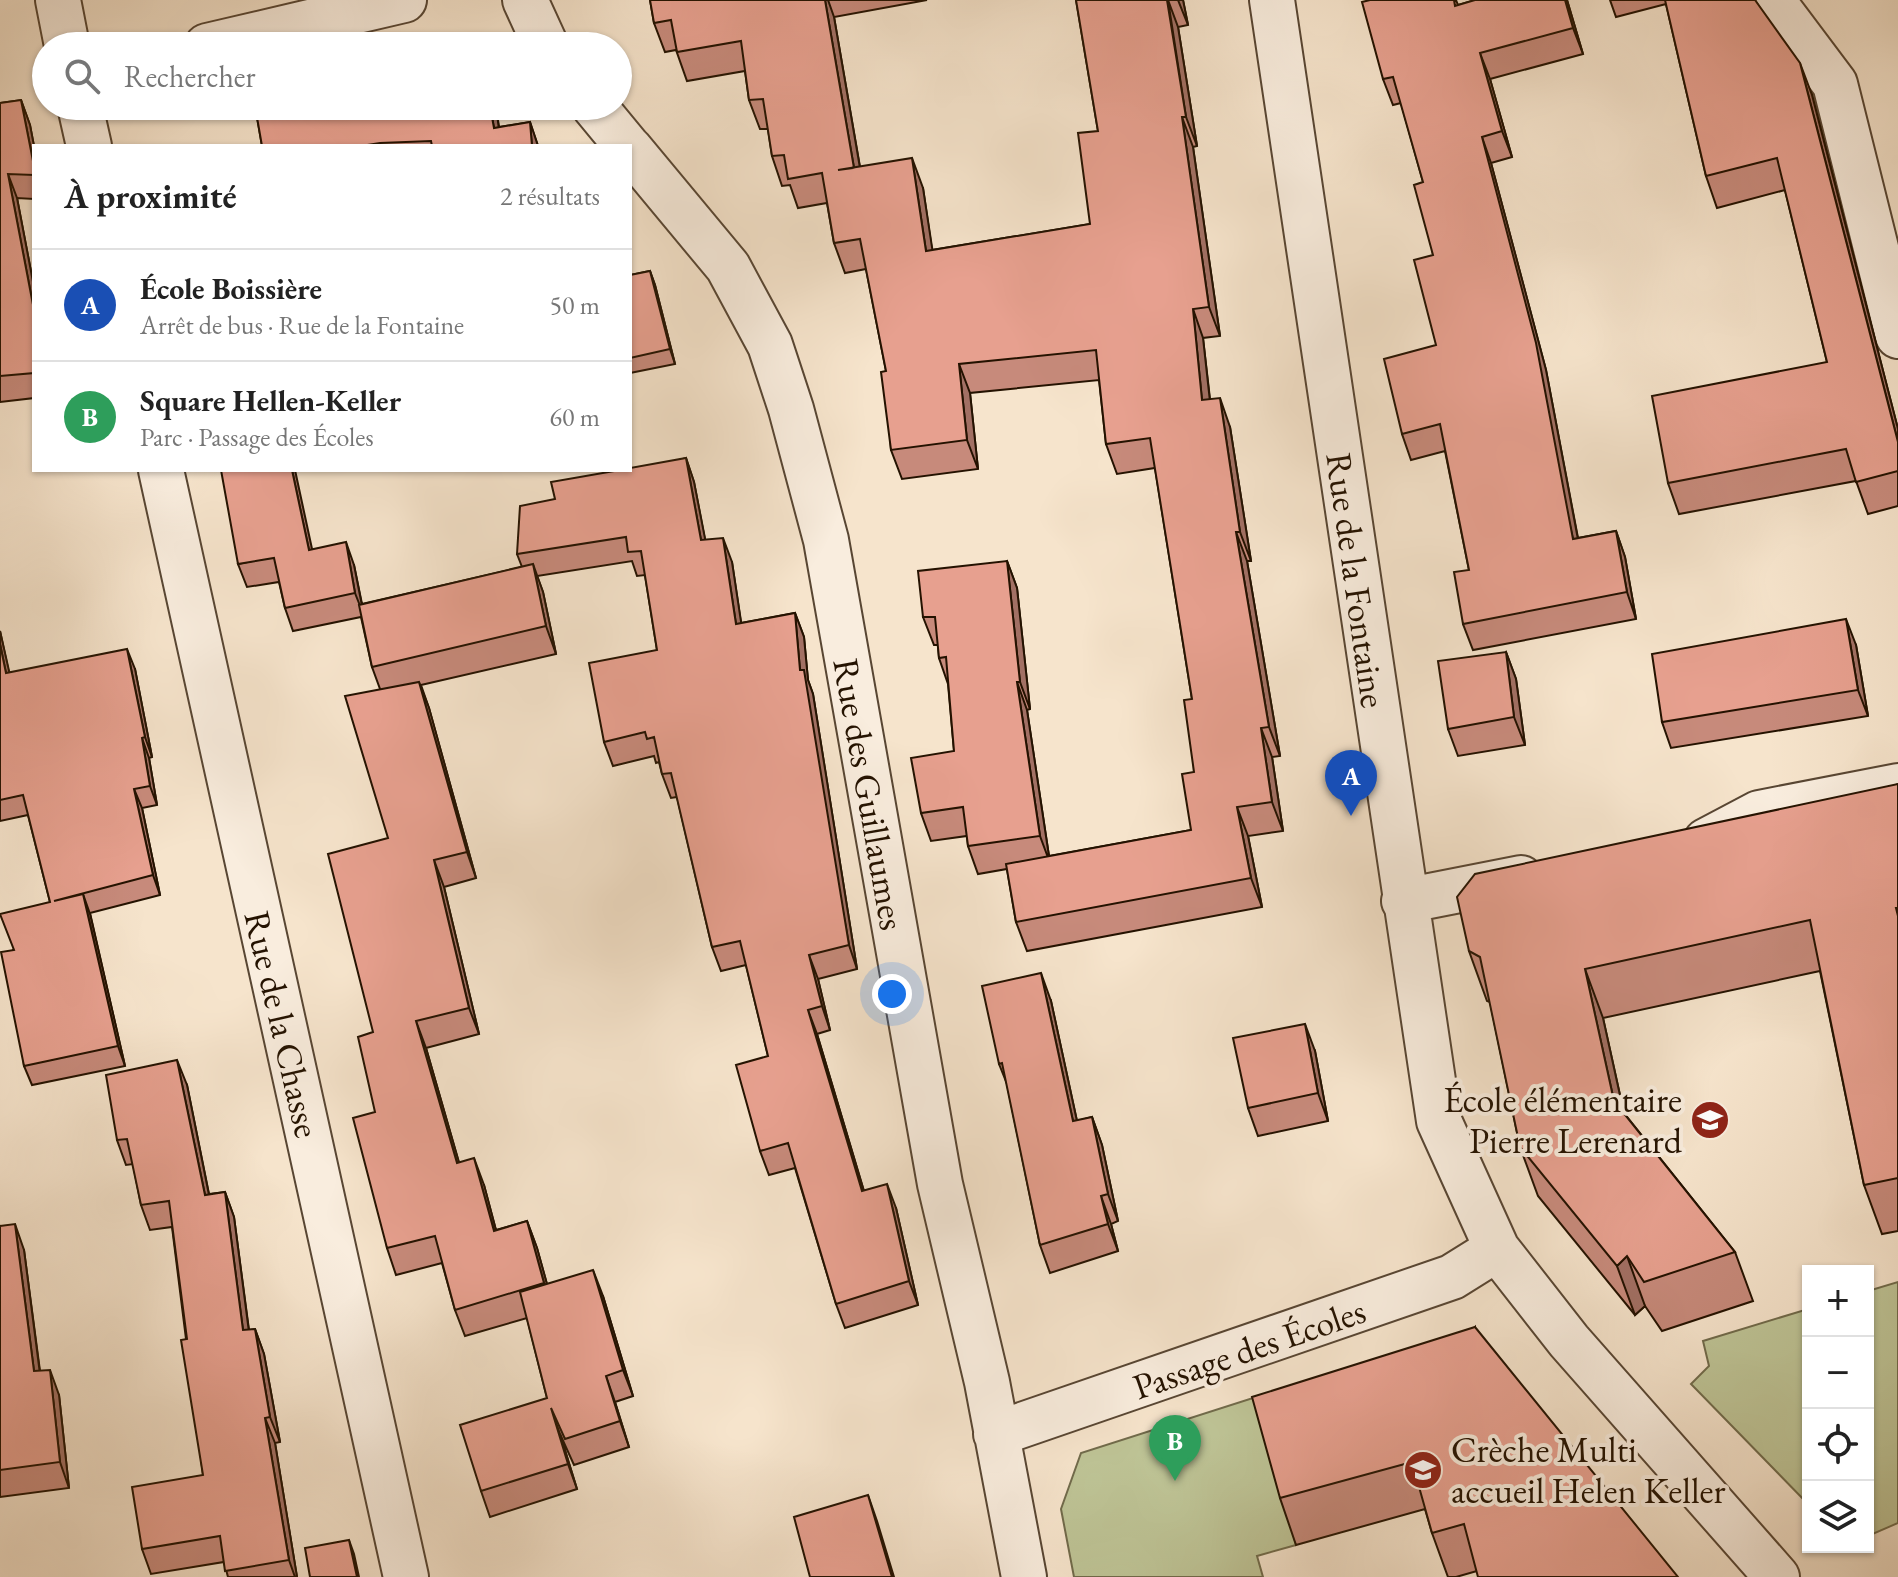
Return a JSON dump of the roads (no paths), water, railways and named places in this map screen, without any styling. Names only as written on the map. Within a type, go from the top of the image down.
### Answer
[{"type":"street","points":[[58,0],[64,32]]},
{"type":"street","points":[[267,32],[404,0]]},
{"type":"street","points":[[525,0],[540,32]]},
{"type":"street","name":"Rue de la Fontaine","points":[[1290,0],[1274,21],[1439,1121],[1497,1249],[1569,1341],[1777,1577]]},
{"type":"street","points":[[1772,0],[1835,84],[1898,336]]},
{"type":"street","points":[[83,120],[89,144]]},
{"type":"street","name":"Rue des Guillaumes","points":[[606,120],[626,144]]},
{"type":"street","name":"Rue des Guillaumes","points":[[632,152],[728,267],[770,345],[791,409],[826,540],[940,1184],[987,1382],[1024,1577]]},
{"type":"street","name":"Rue de la Chasse","points":[[161,472],[406,1577]]},
{"type":"street","points":[[1665,850],[1710,841],[1759,813],[1898,786]]},
{"type":"street","points":[[1404,901],[1559,870]]},
{"type":"street","name":"Passage des Écoles","points":[[996,1434],[1452,1277],[1497,1249]]},
{"type":"place","name":"École Boissière","points":[[1351,816]]},
{"type":"place","name":"École élémentaire Pierre Lerenard","points":[[1710,1120]]},
{"type":"place","name":"Crèche Multi accueil Helen Keller","points":[[1423,1470]]},
{"type":"place","name":"Square Hellen-Keller","points":[[1175,1481]]}]
